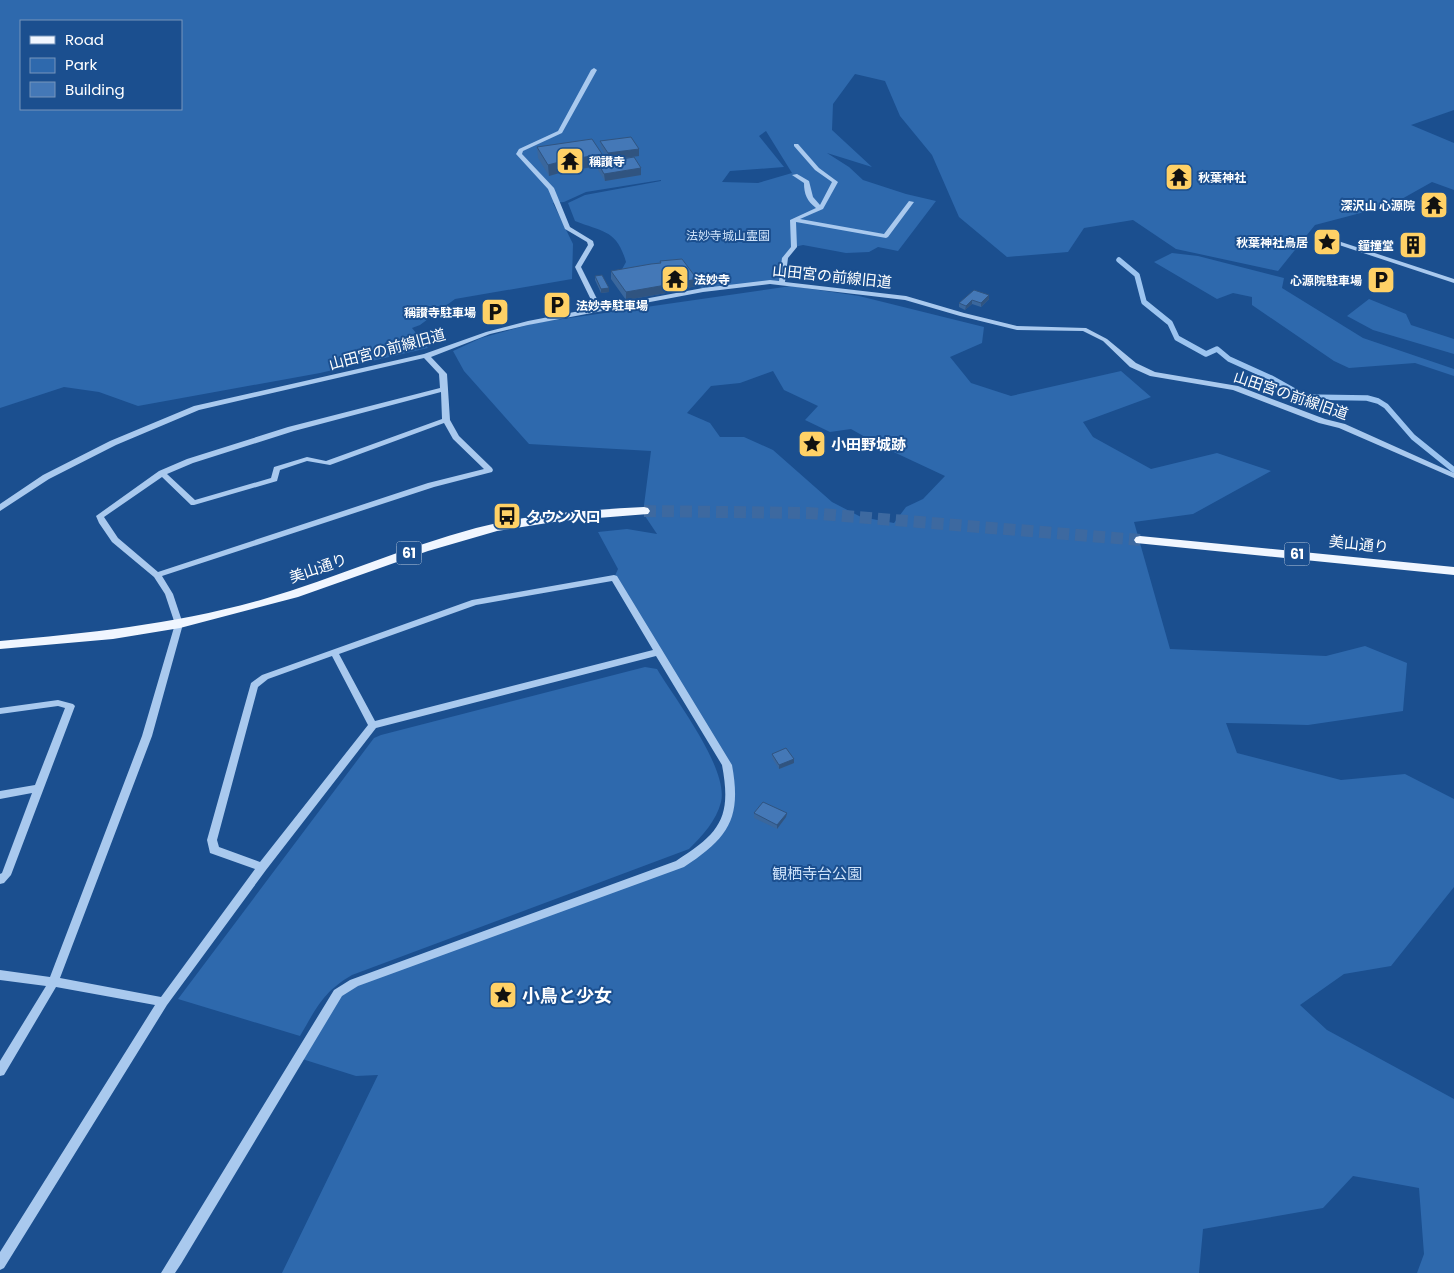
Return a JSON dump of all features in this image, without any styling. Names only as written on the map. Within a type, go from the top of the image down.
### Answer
[{"type":"main road","name":"美山通り","points":[[0,645],[81,638],[179,624],[313,588],[477,532],[531,521],[584,514],[644,511]]},
{"type":"main road","name":"美山通り","points":[[1140,540],[1454,571]]},
{"type":"street","points":[[594,70],[560,132],[522,150],[519,154],[551,188],[567,228],[590,241],[589,252],[578,268],[599,308]]},
{"type":"street","points":[[782,282],[785,258],[794,247],[793,220],[821,208],[835,182],[817,169],[796,145]]},
{"type":"street","points":[[795,175],[807,182],[807,194],[813,204],[821,208]]},
{"type":"street","points":[[1338,243],[1454,281]]},
{"type":"street","name":"山田宮の前線旧道","points":[[0,508],[46,477],[113,443],[197,408],[426,356],[498,330],[599,308],[703,290],[782,282],[920,300],[962,315],[1017,328],[1084,329],[1105,340],[1133,365],[1153,374],[1235,388],[1322,421],[1342,426],[1454,476]]},
{"type":"street","points":[[157,575],[431,485],[489,470],[456,437],[446,420],[443,374],[426,356]]},
{"type":"street","points":[[0,1071],[53,983],[148,736],[179,624],[169,594],[157,575],[116,540],[102,523],[100,516],[162,473],[190,460],[247,442],[444,388]]},
{"type":"street","points":[[162,473],[194,503],[274,479],[277,470],[307,459],[327,463],[446,420]]},
{"type":"street","points":[[167,1273],[177,1260],[338,993],[354,983],[680,864],[707,848],[722,829],[729,814],[733,788],[728,765],[614,578],[475,602],[265,677],[254,685],[212,840],[214,850],[262,867]]},
{"type":"street","points":[[334,652],[373,724]]},
{"type":"street","points":[[0,1264],[163,1002],[262,867],[373,724],[658,652]]},
{"type":"street","points":[[0,711],[58,703],[70,706],[6,875],[0,880]]},
{"type":"street","points":[[0,795],[39,788]]},
{"type":"street","points":[[0,975],[163,1002]]},
{"type":"lane","points":[[793,220],[886,236],[911,202]]},
{"type":"green space","name":"法妙寺城山霊園","points":[[0,0],[1454,0],[1454,110],[1411,125],[1454,143],[1454,190],[1432,182],[1391,205],[1315,225],[1278,271],[1176,249],[1133,220],[1084,228],[1068,252],[1007,257],[959,217],[932,155],[900,116],[885,81],[855,74],[833,104],[832,130],[872,167],[827,153],[849,167],[863,180],[906,194],[936,201],[898,251],[878,247],[869,252],[846,253],[803,245],[794,247],[785,258],[782,282],[703,290],[682,263],[666,262],[621,271],[626,262],[618,244],[601,230],[575,221],[568,203],[585,195],[661,180],[586,192],[564,202],[553,203],[573,244],[572,279],[455,299],[420,325],[412,328],[428,348],[320,373],[138,406],[99,392],[64,387],[0,408]],"holes":[[[766,131],[792,173],[758,183],[722,182],[730,171],[784,167],[759,136]]]},
{"type":"green space","points":[[1172,253],[1198,256],[1284,278],[1282,288],[1363,338],[1454,369],[1454,376],[1415,363],[1349,368],[1334,361],[1252,305],[1252,297],[1233,293],[1217,299],[1154,262]]},
{"type":"green space","name":"観栖寺台公園","points":[[791,286],[859,296],[984,327],[982,343],[950,357],[971,383],[1011,396],[1121,371],[1151,397],[1083,422],[1093,437],[1151,469],[1217,453],[1271,471],[1193,514],[1134,522],[1170,649],[1326,656],[1365,646],[1407,663],[1403,711],[1308,725],[1226,723],[1237,753],[1341,780],[1405,774],[1454,799],[1454,887],[1391,966],[1344,974],[1300,1005],[1327,1030],[1454,1099],[1454,1273],[1417,1273],[1424,1254],[1419,1188],[1353,1176],[1323,1208],[1203,1229],[1199,1273],[282,1273],[378,1075],[356,1076],[299,1058],[338,993],[680,864],[707,848],[729,814],[727,765],[614,578],[618,569],[598,532],[627,529],[657,534],[643,513],[651,451],[529,444],[464,371],[453,351],[481,338],[535,323]],"holes":[[[773,371],[784,390],[818,406],[805,420],[830,432],[851,429],[883,447],[945,476],[923,499],[906,507],[894,523],[861,517],[832,502],[773,450],[744,437],[720,437],[710,423],[687,413],[711,386],[740,383]]]},
{"type":"green space","points":[[1369,299],[1406,314],[1411,325],[1454,339],[1454,354],[1373,330],[1347,316]]},
{"type":"green space","points":[[645,667],[657,669],[699,734],[717,772],[721,788],[721,802],[716,815],[704,833],[689,849],[352,975],[327,994],[316,1008],[300,1036],[178,999],[374,738]]},
{"type":"building","points":[[631,137],[639,149],[608,153],[600,141]]},
{"type":"building","points":[[592,139],[602,154],[548,165],[537,147]]},
{"type":"building","points":[[634,157],[641,168],[604,174],[598,163]]},
{"type":"building","points":[[1412,237],[1424,242],[1416,246],[1405,241]]},
{"type":"building","points":[[682,259],[697,279],[667,285],[664,281],[666,285],[626,292],[611,271],[661,263],[660,261]]},
{"type":"building","points":[[602,275],[609,288],[601,289],[595,276]]},
{"type":"building","points":[[974,290],[989,295],[981,303],[972,300],[966,306],[959,303]]},
{"type":"building","points":[[786,748],[794,759],[779,765],[772,754]]},
{"type":"building","points":[[763,802],[787,813],[777,825],[754,813]]},
{"type":"waterway","points":[[1119,260],[1137,275],[1144,302],[1170,323],[1177,338],[1206,354],[1217,349],[1229,359],[1271,378],[1305,397],[1367,398],[1378,401],[1386,406],[1413,437],[1454,470]]},
{"type":"tunnel","points":[[644,511],[808,513],[1140,540]]},
{"type":"place","name":"稱讃寺","points":[[570,161]]},
{"type":"place","name":"秋葉神社","points":[[1179,177]]},
{"type":"place","name":"深沢山 心源院","points":[[1434,205]]},
{"type":"place","name":"秋葉神社鳥居","points":[[1327,242]]},
{"type":"place","name":"鐘撞堂","points":[[1413,245]]},
{"type":"place","name":"法妙寺","points":[[675,279]]},
{"type":"place","name":"心源院駐車場","points":[[1381,280]]},
{"type":"place","name":"法妙寺駐車場","points":[[557,305]]},
{"type":"place","name":"稱讃寺駐車場","points":[[495,312]]},
{"type":"place","name":"小田野城跡","points":[[812,444]]},
{"type":"place","name":"タウン入口","points":[[507,516]]},
{"type":"place","name":"小鳥と少女","points":[[503,995]]}]
